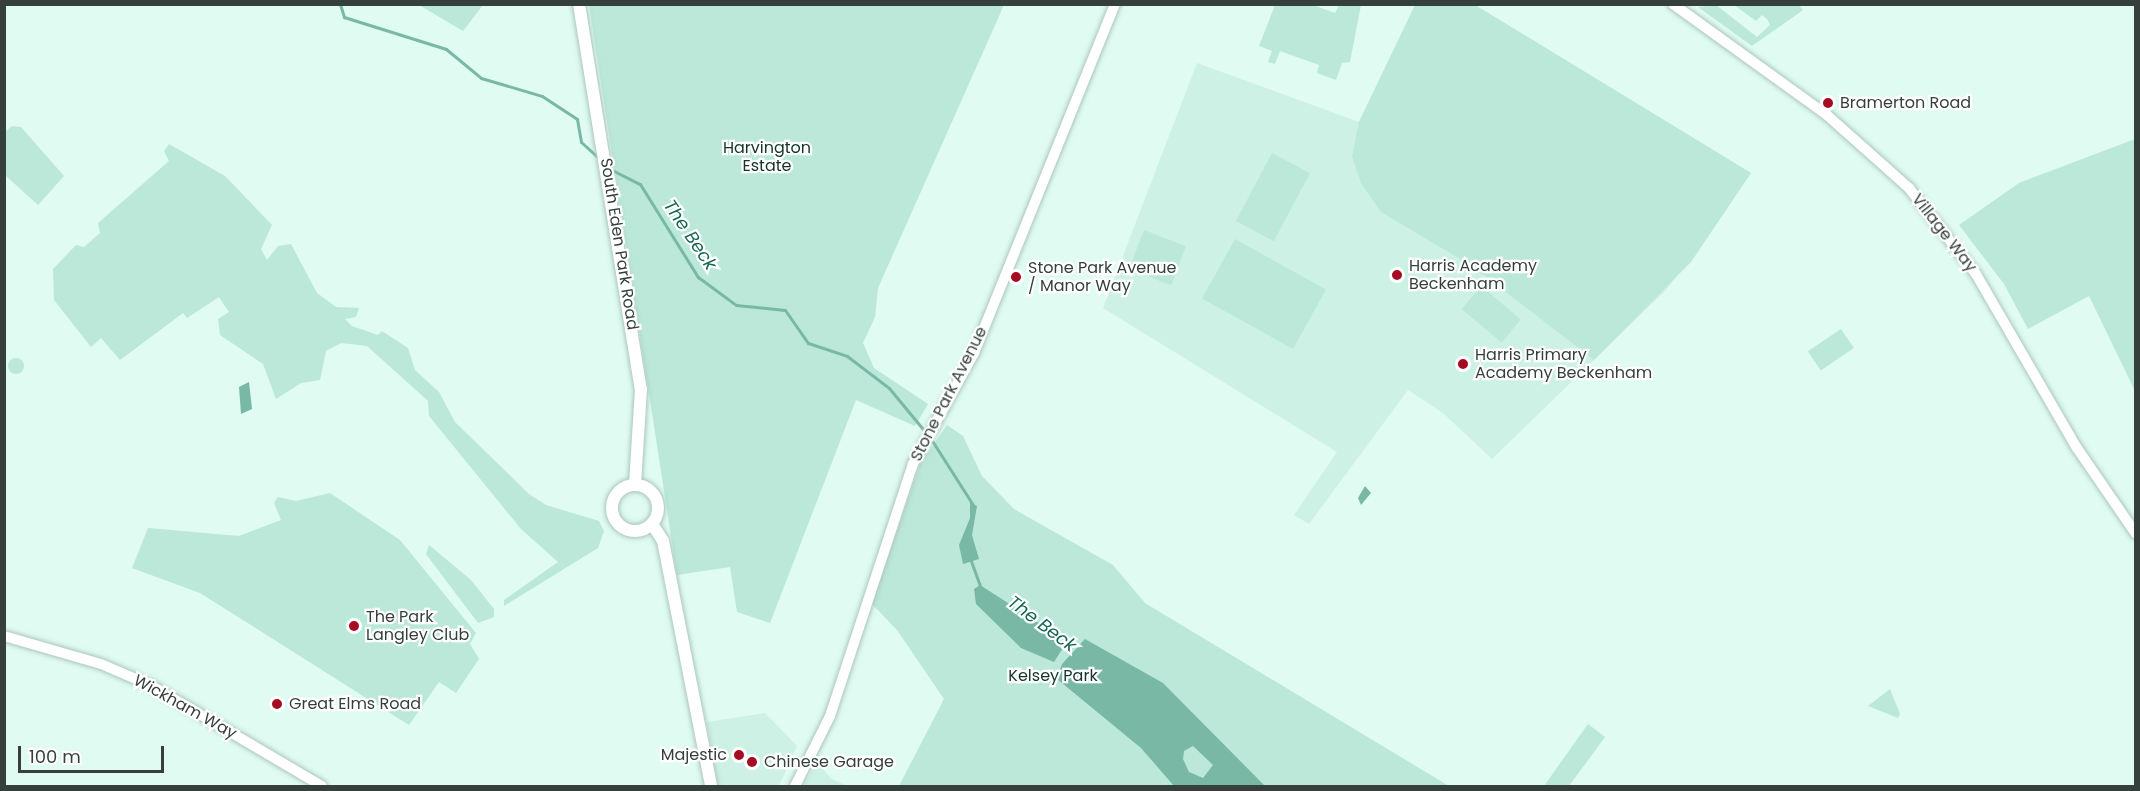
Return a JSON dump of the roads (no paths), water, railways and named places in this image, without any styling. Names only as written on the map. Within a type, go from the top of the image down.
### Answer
[{"type":"main road","name":"South Eden Park Road","points":[[579,4],[606,157],[641,389],[634,484]]},
{"type":"main road","points":[[652,524],[630,531],[615,519],[614,498],[634,484],[656,498],[652,524],[663,541],[711,786]]},
{"type":"street","name":"Stone Park Avenue","points":[[795,786],[830,716],[895,508],[920,450],[974,353],[1115,4]]},
{"type":"street","name":"Village Way","points":[[1672,4],[1827,115],[1910,188],[1976,274],[2077,448],[2136,534]]},
{"type":"street","name":"Wickham Way","points":[[4,636],[152,686],[322,786]]},
{"type":"waterway","name":"The Beck","points":[[340,4],[344,17],[446,49],[481,78],[542,96],[577,119],[581,142],[601,160]]},
{"type":"waterway","name":"The Beck","points":[[610,169],[640,184],[698,277],[736,305],[785,310],[808,343],[847,356],[889,388],[927,434]]},
{"type":"waterway","name":"The Beck","points":[[931,439],[973,505]]},
{"type":"waterway","name":"The Beck","points":[[971,561],[981,588]]},
{"type":"place","name":"Bramerton Road","points":[[1828,103]]},
{"type":"place","name":"Harris Academy Beckenham","points":[[1397,275]]},
{"type":"place","name":"Stone Park Avenue / Manor Way","points":[[1016,277]]},
{"type":"place","name":"Harris Primary Academy Beckenham","points":[[1463,364]]},
{"type":"place","name":"The Park Langley Club","points":[[354,626]]},
{"type":"place","name":"Great Elms Road","points":[[277,704]]},
{"type":"place","name":"Majestic","points":[[739,755]]},
{"type":"place","name":"Chinese Garage","points":[[752,762]]},
{"type":"park label","name":"Harvington Estate","points":[[767,157]]},
{"type":"park label","name":"Kelsey Park","points":[[1053,676]]}]
